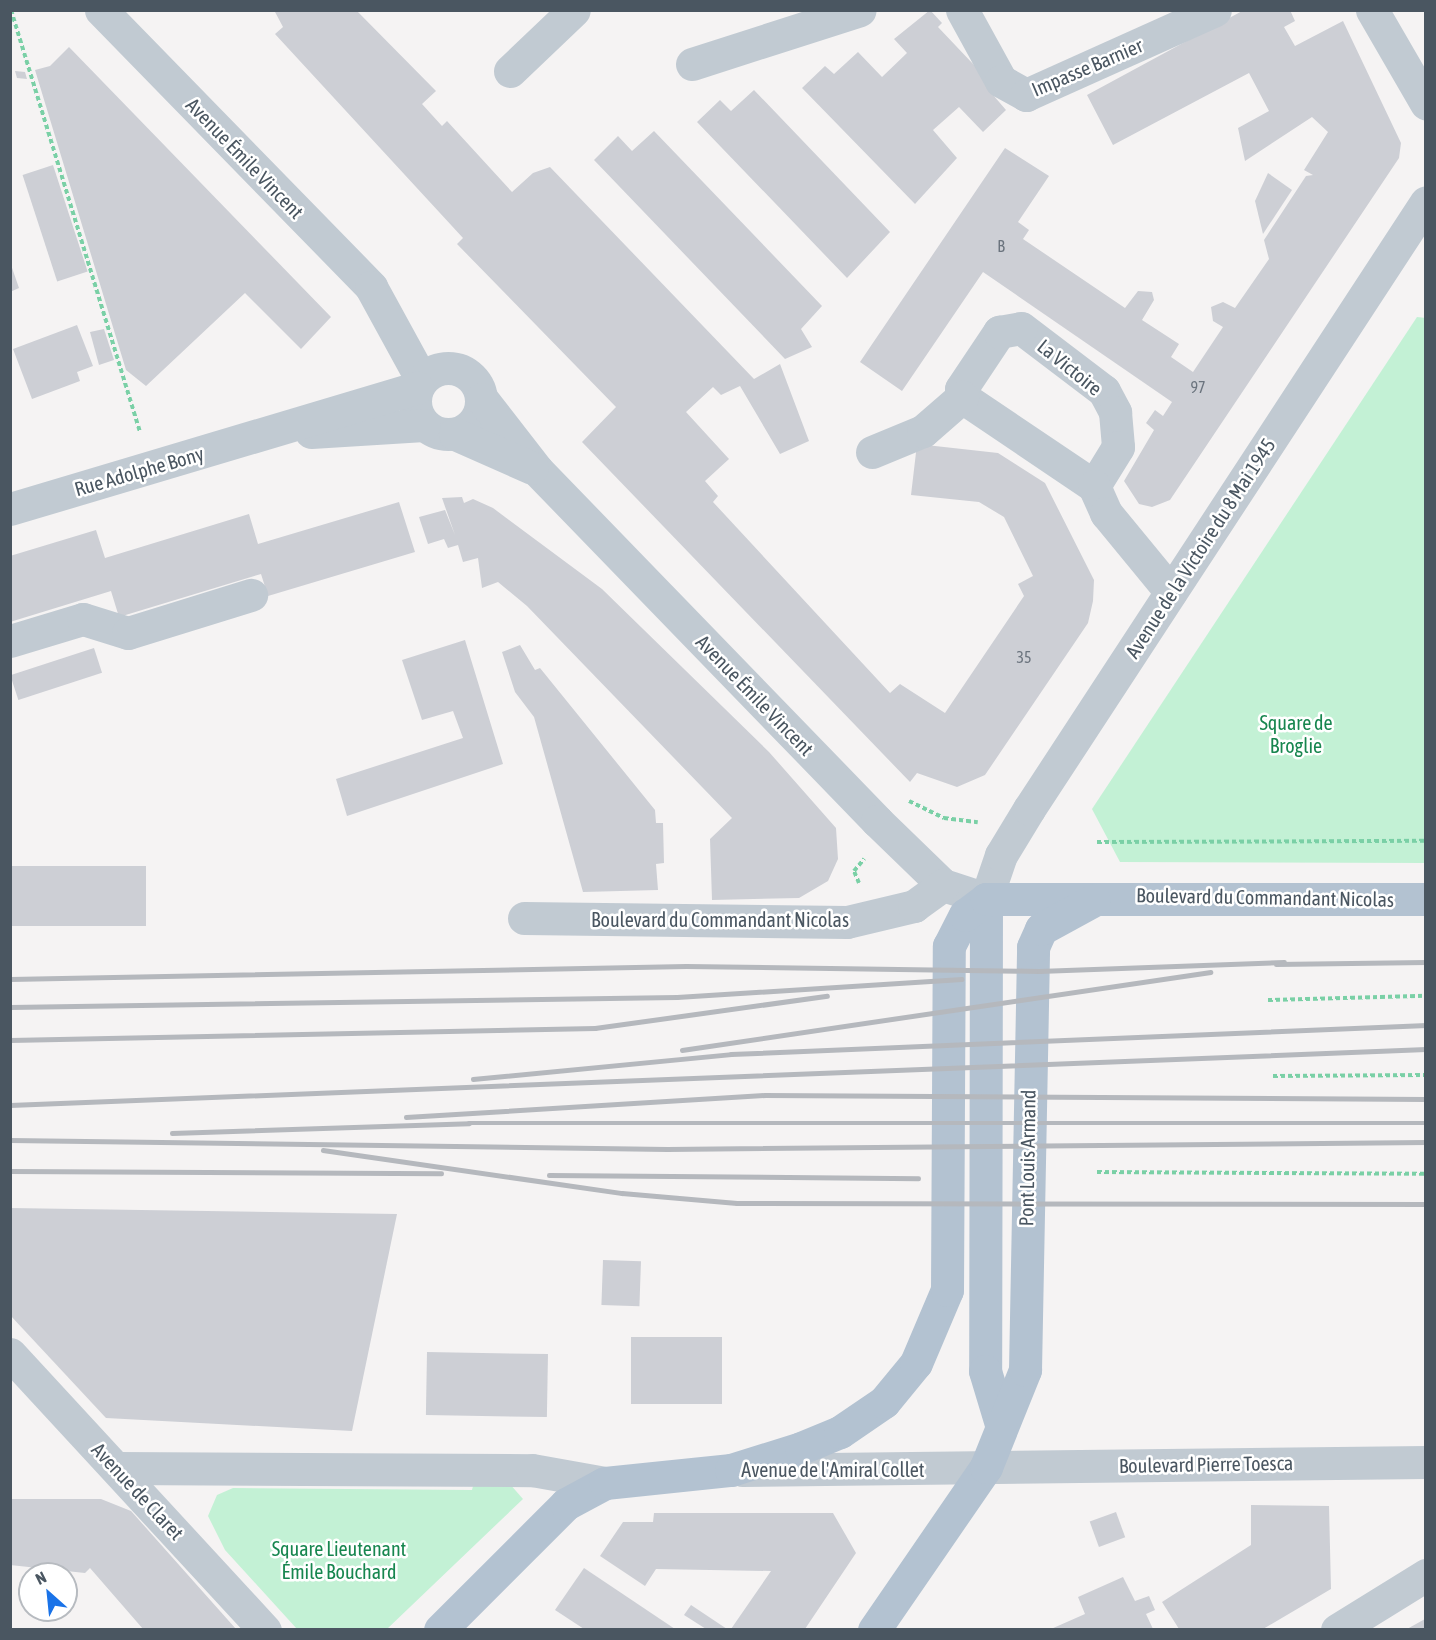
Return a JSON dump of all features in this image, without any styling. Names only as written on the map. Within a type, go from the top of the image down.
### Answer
[{"type":"main road","name":"Boulevard du Commandant Nicolas","points":[[1033,946],[1041,929],[1104,896]]},
{"type":"main road","name":"Boulevard du Commandant Nicolas","points":[[986,899],[1104,896],[1425,899]]},
{"type":"main road","name":"Avenue de l'Amiral Collet","points":[[731,1470],[840,1432],[884,1402],[923,1351],[947,1290],[949,946],[965,915],[986,899]]},
{"type":"main road","name":"Pont Louis Armand","points":[[986,899],[985,1371],[1001,1424]]},
{"type":"main road","name":"Pont Louis Armand","points":[[1001,1424],[1025,1370],[1033,946]]},
{"type":"main road","points":[[874,1629],[986,1467],[1001,1424]]},
{"type":"main road","points":[[440,1629],[538,1528],[566,1504],[605,1483],[731,1470]]},
{"type":"street","name":"Avenue Émile Vincent","points":[[101,10],[387,309],[459,369]]},
{"type":"street","points":[[510,71],[574,10]]},
{"type":"street","points":[[692,64],[860,10]]},
{"type":"street","name":"Impasse Barnier","points":[[962,10],[1001,81],[1026,96],[1215,10]]},
{"type":"street","points":[[1372,10],[1425,103]]},
{"type":"street","name":"Avenue de la Victoire du 8 Mai 1945","points":[[986,899],[1001,855],[1425,202]]},
{"type":"street","name":"Avenue Émile Vincent","points":[[387,309],[419,384]]},
{"type":"street","name":"La Victoire","points":[[872,452],[923,431],[955,408],[962,397],[961,389],[999,332],[1021,328],[1104,391],[1115,412],[1118,447],[1094,486]]},
{"type":"street","points":[[439,369],[459,369],[475,381],[482,399],[478,417],[440,430],[415,408],[419,384],[439,369]]},
{"type":"street","name":"Rue Adolphe Bony","points":[[10,509],[267,435],[419,384]]},
{"type":"street","points":[[962,397],[1094,486],[1106,513],[1170,592]]},
{"type":"street","name":"Avenue Émile Vincent","points":[[482,399],[537,470],[943,885],[986,899]]},
{"type":"street","name":"Rue Adolphe Bony","points":[[267,435],[440,430]]},
{"type":"street","name":"Avenue Émile Vincent","points":[[440,430],[537,470]]},
{"type":"street","points":[[10,641],[83,619],[128,633],[251,596]]},
{"type":"street","name":"Boulevard du Commandant Nicolas","points":[[524,918],[847,922],[914,906],[943,885]]},
{"type":"street","name":"Avenue de Claret","points":[[10,1354],[266,1629]]},
{"type":"street","name":"Boulevard Pierre Toesca","points":[[986,1467],[1425,1462]]},
{"type":"street","name":"Avenue de l'Amiral Collet","points":[[731,1470],[986,1467]]},
{"type":"street","points":[[117,1468],[532,1470],[605,1483]]},
{"type":"street","points":[[1337,1629],[1425,1575]]},
{"type":"path","points":[[11,10],[150,467]]},
{"type":"path","points":[[911,798],[944,818],[982,822],[990,816]]},
{"type":"path","points":[[1097,843],[1425,841]]},
{"type":"path","points":[[854,871],[868,854]]},
{"type":"path","points":[[1268,1000],[1425,996]]},
{"type":"path","points":[[1273,1076],[1425,1075]]},
{"type":"path","points":[[1097,1172],[1425,1174]]},
{"type":"green space","name":"Square de Broglie","points":[[1417,317],[1426,318],[1425,863],[1120,862],[1092,809]]},
{"type":"green space","name":"Square Lieutenant Émile Bouchard","points":[[475,1478],[509,1483],[523,1499],[387,1629],[297,1629],[225,1550],[208,1516],[217,1495],[233,1488],[472,1490]]},
{"type":"building","points":[[274,10],[356,10],[436,91],[422,104],[442,126],[447,121],[512,192],[533,173],[550,167],[754,379],[780,364],[809,441],[780,454],[740,386],[721,395],[713,387],[686,412],[729,459],[705,481],[718,496],[713,502],[890,693],[900,684],[945,713],[1024,596],[1018,584],[1033,576],[1004,517],[979,502],[911,495],[917,444],[998,453],[1045,483],[1094,580],[1093,601],[1088,623],[985,775],[957,787],[917,773],[910,782],[582,442],[616,407],[457,244],[463,238],[275,34],[283,27]]},
{"type":"building","points":[[930,10],[942,23],[938,27],[992,84],[987,88],[1006,110],[983,132],[959,107],[933,130],[957,158],[915,204],[802,88],[825,66],[834,74],[858,52],[882,77],[907,53],[894,39]]},
{"type":"building","points":[[1244,10],[1290,10],[1295,21],[1284,27],[1295,46],[1343,21],[1401,143],[1399,158],[1170,500],[1152,507],[1139,504],[1124,481],[1154,430],[1146,423],[1155,410],[1163,416],[1172,402],[983,272],[902,391],[860,362],[1005,148],[1049,176],[1018,222],[1029,230],[1023,239],[1125,308],[1138,291],[1152,292],[1154,300],[1142,320],[1179,344],[1171,357],[1193,372],[1223,327],[1213,321],[1211,307],[1223,302],[1235,308],[1269,259],[1264,240],[1306,176],[1313,175],[1304,170],[1328,132],[1312,117],[1245,161],[1238,128],[1269,111],[1249,73],[1113,145],[1087,95]]},
{"type":"building","points":[[69,47],[331,317],[301,349],[245,293],[146,386],[126,370],[35,70],[50,66]]},
{"type":"building","points":[[15,71],[25,72],[27,79],[17,78]]},
{"type":"building","points":[[754,90],[890,232],[847,278],[697,122],[720,100],[731,111]]},
{"type":"building","points":[[654,131],[822,306],[801,329],[812,347],[785,359],[594,160],[618,136],[632,151]]},
{"type":"building","points":[[53,165],[88,272],[57,281],[23,175]]},
{"type":"building","points":[[1268,173],[1292,190],[1263,234],[1255,201]]},
{"type":"building","points":[[10,262],[19,288],[10,292]]},
{"type":"building","points":[[77,325],[93,366],[77,372],[80,381],[32,399],[13,349]]},
{"type":"building","points":[[104,329],[114,360],[99,365],[90,332]]},
{"type":"building","points":[[462,497],[464,503],[473,499],[493,508],[602,589],[769,752],[836,828],[838,859],[828,881],[799,898],[712,900],[710,839],[732,818],[527,606],[498,582],[482,588],[478,558],[463,562],[458,545],[448,548],[444,539],[428,544],[419,517],[445,510],[455,535],[442,498]]},
{"type":"building","points":[[399,502],[415,552],[268,596],[261,574],[119,617],[111,591],[10,622],[10,556],[96,530],[105,558],[249,514],[258,544]]},
{"type":"building","points":[[465,640],[503,764],[347,816],[336,779],[463,738],[453,711],[422,720],[402,660]]},
{"type":"building","points":[[520,645],[535,670],[540,668],[655,810],[656,823],[663,823],[664,863],[656,864],[658,890],[583,892],[534,717],[515,692],[502,652]]},
{"type":"building","points":[[94,648],[102,673],[18,700],[10,675]]},
{"type":"building","points":[[10,866],[146,866],[146,926],[10,926]]},
{"type":"building","points":[[10,1208],[397,1214],[352,1431],[106,1418],[10,1315]]},
{"type":"building","points":[[603,1260],[641,1261],[639,1306],[601,1305]]},
{"type":"building","points":[[631,1337],[722,1337],[722,1404],[631,1404]]},
{"type":"building","points":[[427,1352],[548,1354],[547,1417],[426,1415]]},
{"type":"building","points":[[10,1499],[101,1499],[131,1511],[236,1629],[143,1629],[90,1568],[85,1573],[78,1572],[78,1562],[18,1562],[18,1566],[10,1565]]},
{"type":"building","points":[[1251,1505],[1329,1506],[1331,1589],[1263,1629],[1179,1629],[1162,1602],[1251,1545]]},
{"type":"building","points":[[1116,1512],[1125,1537],[1099,1547],[1090,1522]]},
{"type":"building","points":[[654,1513],[833,1513],[856,1553],[805,1629],[731,1629],[771,1571],[656,1569],[645,1586],[600,1556],[623,1522],[653,1522]]},
{"type":"building","points":[[584,1568],[675,1629],[584,1629],[555,1610]]},
{"type":"building","points":[[1123,1577],[1135,1601],[1149,1596],[1155,1610],[1146,1614],[1153,1629],[1051,1629],[1085,1614],[1078,1597]]},
{"type":"building","points":[[691,1605],[727,1629],[706,1629],[684,1615]]},
{"type":"building","points":[[1425,1619],[1425,1629],[1407,1629]]},
{"type":"railway","points":[[10,979],[686,966],[1039,971],[1284,962]]},
{"type":"railway","points":[[1276,964],[1426,962]]},
{"type":"railway","points":[[682,1050],[1210,972]]},
{"type":"railway","points":[[10,1007],[677,997],[961,979]]},
{"type":"railway","points":[[10,1040],[595,1028],[827,996]]},
{"type":"railway","points":[[473,1079],[731,1054],[1426,1025]]},
{"type":"railway","points":[[10,1105],[1426,1049]]},
{"type":"railway","points":[[406,1117],[765,1095],[1426,1099]]},
{"type":"railway","points":[[172,1133],[469,1123],[1426,1123]]},
{"type":"railway","points":[[10,1140],[667,1149],[1426,1142]]},
{"type":"railway","points":[[323,1150],[622,1193],[737,1203],[1426,1204]]},
{"type":"railway","points":[[10,1171],[441,1173]]},
{"type":"railway","points":[[549,1175],[918,1178]]}]
